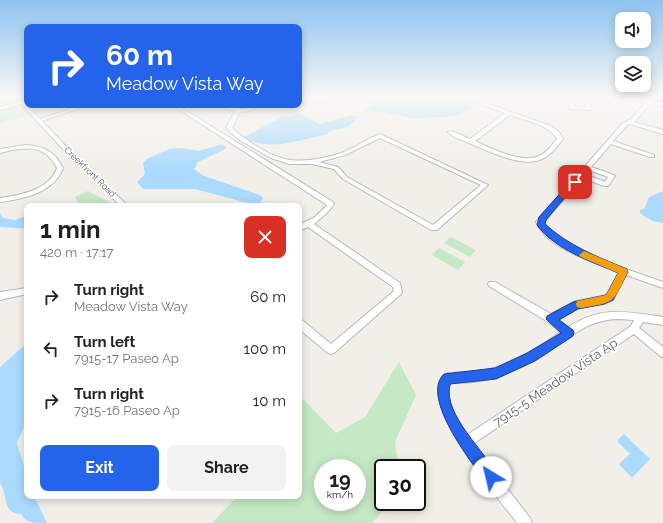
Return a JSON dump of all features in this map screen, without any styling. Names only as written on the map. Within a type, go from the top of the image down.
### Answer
[{"type":"street","name":"Creekfront Road","points":[[38,121],[77,161],[122,203]]},
{"type":"street","points":[[200,121],[331,204],[330,208],[310,225],[302,227]]},
{"type":"street","points":[[232,121],[229,128],[230,130],[273,157],[289,162],[312,162],[336,168],[345,178],[434,228],[485,185],[377,136],[342,154],[312,162]]},
{"type":"street","points":[[471,141],[498,121]]},
{"type":"street","points":[[450,132],[513,158],[528,161],[540,158],[558,141],[560,137],[558,133],[549,127],[533,121]]},
{"type":"street","points":[[663,132],[630,122],[610,142],[542,219],[541,225],[554,237],[577,252],[624,272],[663,285]]},
{"type":"street","points":[[610,142],[652,156]]},
{"type":"street","points":[[0,151],[17,147],[42,148],[50,153],[60,168],[55,177],[40,188],[18,197],[0,200]]},
{"type":"street","points":[[581,175],[606,184],[612,176],[588,167]]},
{"type":"street","points":[[302,325],[332,350],[398,292],[397,285],[310,225]]},
{"type":"street","points":[[551,319],[576,305],[610,298],[624,272]]},
{"type":"street","points":[[492,284],[551,319],[569,333]]},
{"type":"street","points":[[0,296],[24,292]]},
{"type":"street","points":[[525,523],[465,443],[450,415],[442,392],[445,381],[448,378],[473,377],[496,373],[531,357],[588,321],[605,316],[623,315],[663,321]]},
{"type":"street","name":"7915-5 Meadow Vista Ap","points":[[465,443],[634,329],[640,318]]},
{"type":"street","points":[[634,329],[663,353]]},
{"type":"green space","points":[[88,191],[110,203],[78,203],[75,197]]},
{"type":"green space","points":[[451,237],[476,250],[470,257],[444,243]]},
{"type":"green space","points":[[439,248],[465,262],[458,270],[432,255]]},
{"type":"green space","points":[[399,362],[416,395],[395,442],[397,459],[374,459],[374,511],[382,511],[372,523],[212,523],[235,499],[302,499],[302,398],[336,433],[365,417]]},
{"type":"water","points":[[274,121],[315,121],[320,124],[330,121],[354,121],[348,127],[329,131],[327,134],[285,143],[264,144],[254,142],[244,137]]},
{"type":"water","points":[[222,144],[227,148],[198,162],[194,169],[204,176],[260,195],[263,198],[260,203],[244,202],[195,189],[143,189],[137,182],[145,174],[143,163],[147,159],[169,149],[180,148],[199,151]]},
{"type":"water","points":[[663,191],[663,223],[648,219],[640,213],[640,210],[645,208],[649,197]]},
{"type":"water","points":[[0,213],[3,218],[15,220],[24,217],[24,228],[0,227]]},
{"type":"water","points":[[24,346],[24,427],[17,443],[24,466],[24,499],[35,499],[47,523],[35,523],[28,521],[21,514],[11,511],[6,503],[3,488],[0,483],[0,367]]},
{"type":"water","points":[[624,434],[650,459],[632,478],[619,464],[630,454],[617,441]]},
{"type":"slow traffic","points":[[581,304],[610,298],[624,272],[584,255]]},
{"type":"route","points":[[491,477],[465,443],[450,415],[442,392],[445,381],[448,378],[454,377],[473,377],[496,373],[510,368],[531,357],[569,333],[551,319],[576,305],[610,298],[624,272],[577,252],[554,237],[541,225],[540,222],[542,219],[575,182]]}]
